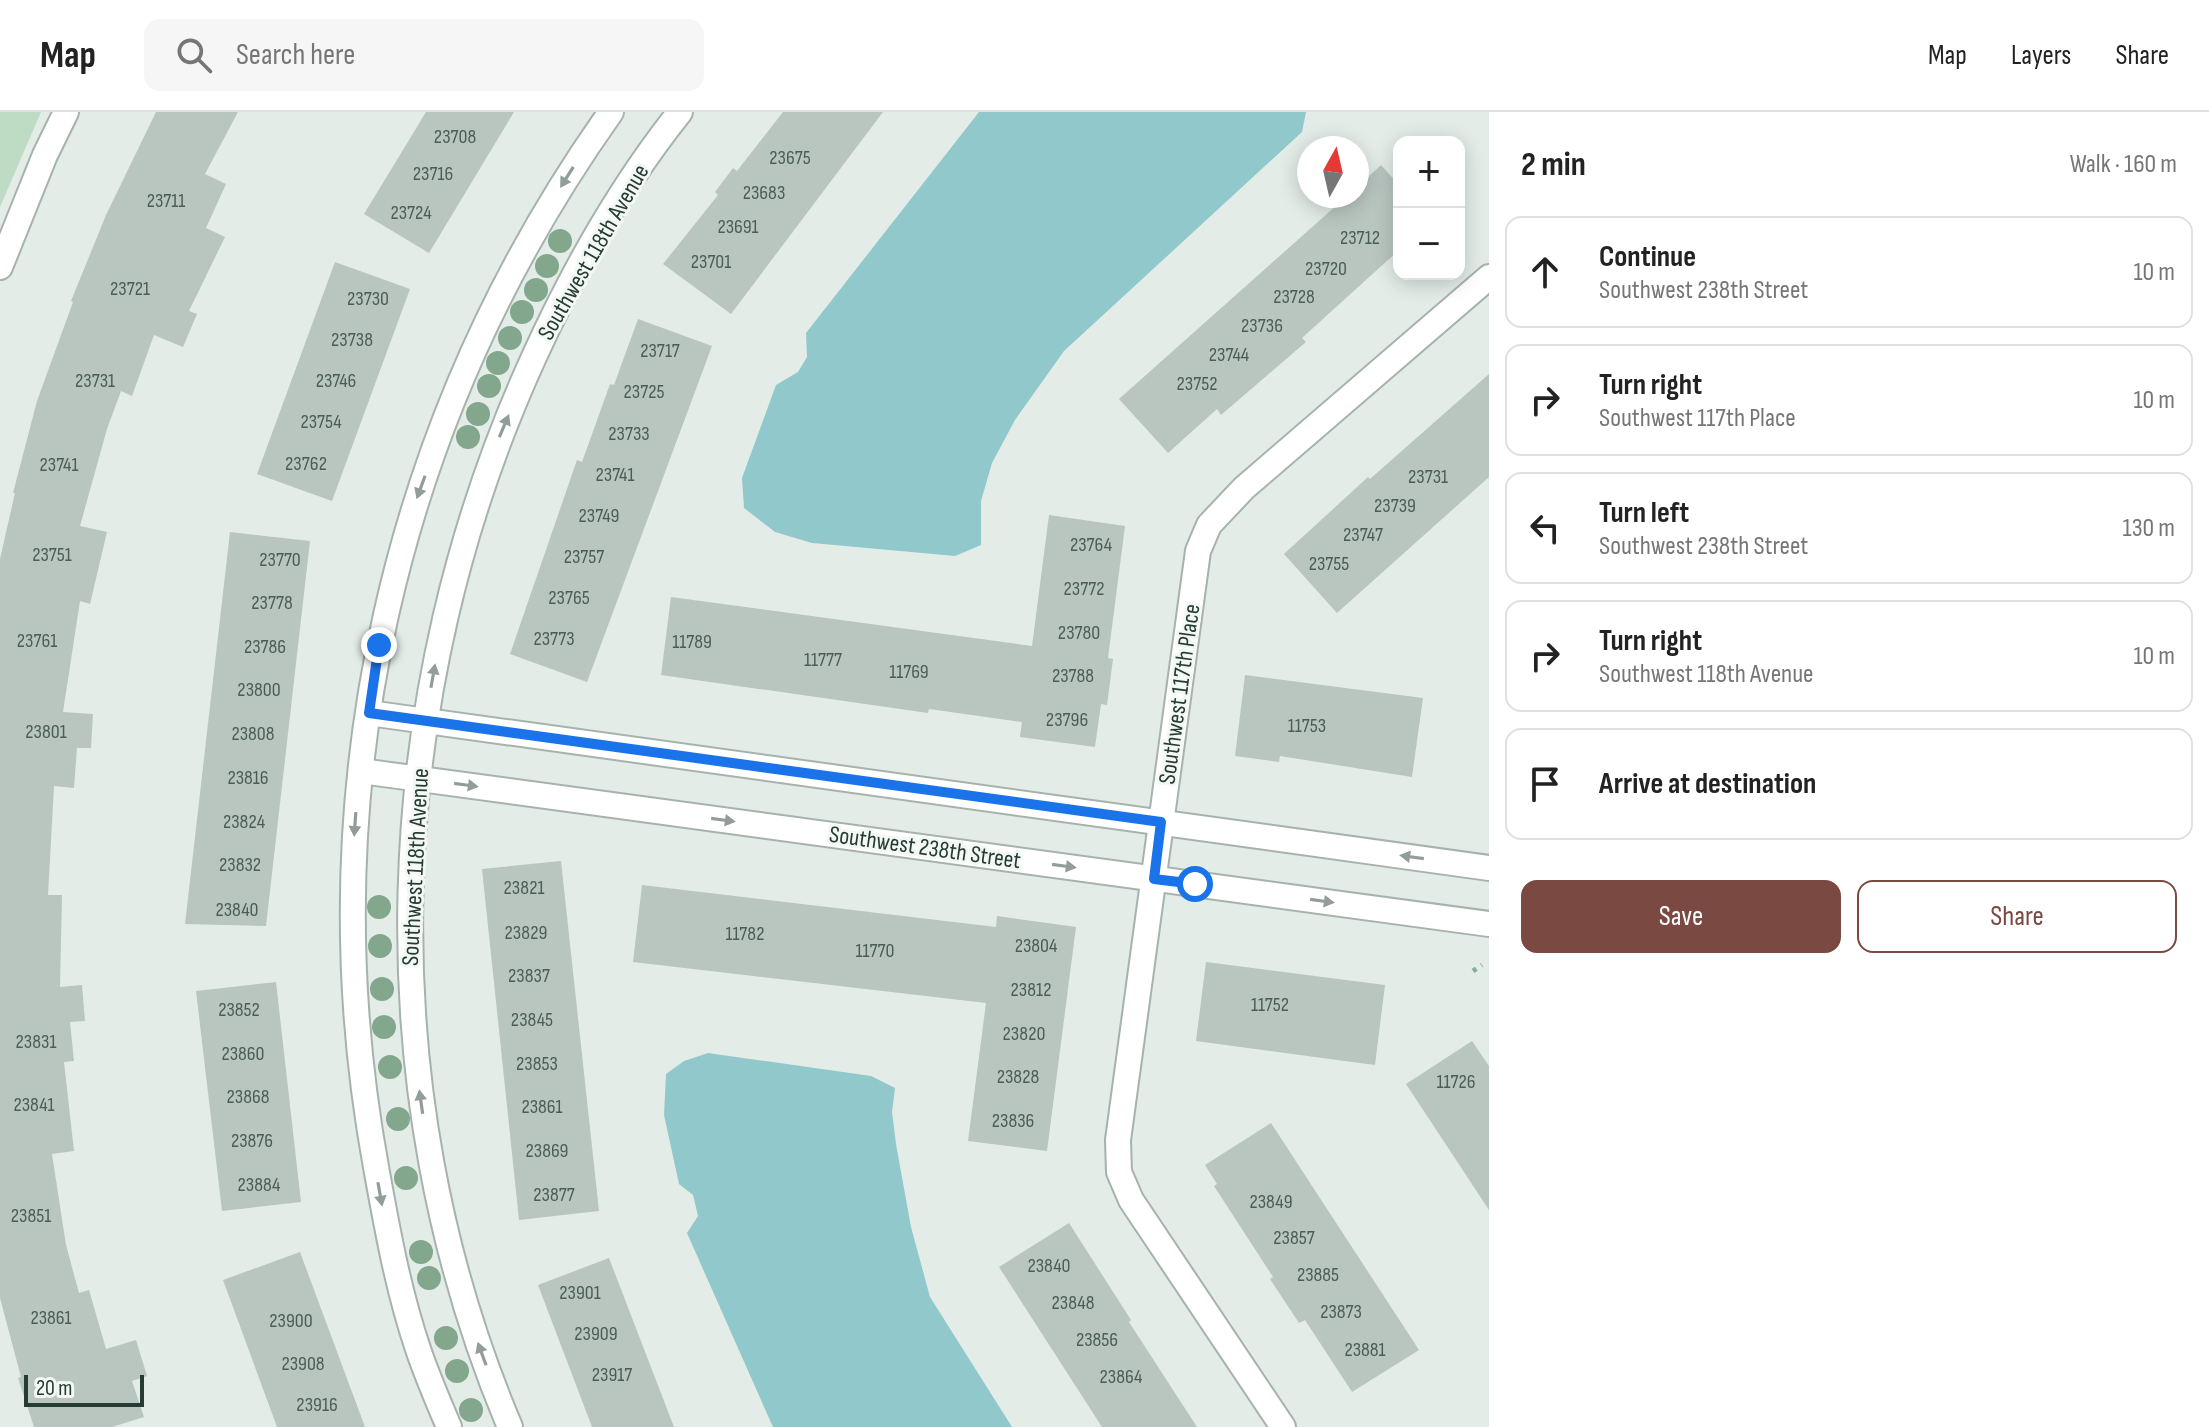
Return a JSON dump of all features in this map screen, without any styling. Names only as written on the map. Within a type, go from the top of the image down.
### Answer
[{"type":"street","points":[[0,267],[45,155],[66,112]]},
{"type":"street","points":[[449,1427],[418,1350],[401,1289],[381,1195],[359,1058],[353,950],[354,845],[361,771],[379,645],[413,507],[461,381],[519,256],[611,112]]},
{"type":"street","name":"Southwest 118th Avenue","points":[[510,1427],[478,1345],[448,1240],[421,1105],[410,970],[412,830],[417,779],[451,585],[488,467],[557,305],[613,207],[680,112]]},
{"type":"street","name":"Southwest 117th Place","points":[[1283,1427],[1131,1200],[1119,1172],[1118,1140],[1198,551],[1209,525],[1244,488],[1489,277]]},
{"type":"street","points":[[369,713],[1489,868]]},
{"type":"street","name":"Southwest 238th Street","points":[[361,771],[1489,924]]},
{"type":"path","points":[[1473,971],[1482,965]]},
{"type":"green space","points":[[0,112],[41,112],[0,207]]},
{"type":"water","points":[[979,112],[1306,112],[1302,132],[1064,351],[1015,420],[992,463],[981,501],[981,545],[955,556],[812,543],[775,532],[744,508],[742,478],[776,385],[798,372],[807,357],[806,333]]},
{"type":"water","points":[[708,1053],[871,1076],[895,1088],[892,1112],[896,1144],[911,1227],[930,1297],[1012,1427],[773,1427],[687,1233],[698,1216],[693,1195],[679,1184],[664,1115],[666,1074],[684,1061]]},
{"type":"building","points":[[156,112],[238,112],[205,174],[226,184],[206,228],[225,237],[189,311],[197,314],[183,347],[154,335],[132,396],[121,391],[80,526],[107,532],[90,604],[80,601],[63,712],[93,714],[91,748],[77,748],[74,788],[54,786],[48,895],[62,895],[60,987],[82,985],[85,1021],[70,1022],[74,1061],[64,1062],[74,1151],[52,1154],[66,1245],[79,1293],[89,1290],[106,1349],[136,1340],[147,1376],[132,1381],[144,1417],[112,1427],[34,1427],[18,1378],[21,1377],[0,1298],[0,559],[37,401],[71,301],[106,215]]},
{"type":"building","points":[[426,112],[514,112],[429,253],[364,214]]},
{"type":"building","points":[[783,112],[883,112],[731,314],[663,264],[718,195],[715,192],[733,168],[737,171]]},
{"type":"building","points":[[1381,165],[1393,178],[1393,255],[1302,338],[1306,342],[1221,415],[1217,409],[1168,453],[1119,399],[1334,208],[1369,208],[1369,176]]},
{"type":"building","points":[[335,262],[410,289],[332,501],[257,474]]},
{"type":"building","points":[[638,319],[712,346],[587,682],[510,654],[577,460],[582,462]]},
{"type":"building","points":[[1489,374],[1489,477],[1337,613],[1284,554],[1368,477],[1370,479]]},
{"type":"building","points":[[1049,515],[1125,526],[1108,658],[1113,659],[1107,705],[1101,704],[1095,747],[1020,737],[1022,722],[929,709],[928,713],[661,675],[671,597],[1032,646]]},
{"type":"building","points":[[230,532],[310,541],[266,926],[185,924]]},
{"type":"building","points":[[1245,675],[1423,698],[1412,777],[1280,756],[1279,762],[1235,756]]},
{"type":"building","points":[[561,861],[599,1211],[519,1220],[482,869]]},
{"type":"building","points":[[642,885],[996,927],[997,916],[1076,927],[1047,1151],[968,1141],[986,1003],[633,962]]},
{"type":"building","points":[[1206,962],[1385,985],[1375,1065],[1196,1041]]},
{"type":"building","points":[[276,982],[301,1202],[222,1211],[196,991]]},
{"type":"building","points":[[1472,1041],[1489,1066],[1489,1210],[1406,1084]]},
{"type":"building","points":[[1271,1123],[1419,1350],[1352,1392],[1305,1320],[1299,1323],[1270,1279],[1273,1277],[1214,1186],[1217,1184],[1205,1165]]},
{"type":"building","points":[[1069,1223],[1197,1427],[1102,1427],[999,1267]]},
{"type":"building","points":[[300,1252],[365,1427],[277,1427],[223,1280]]},
{"type":"building","points":[[609,1258],[674,1427],[592,1427],[538,1285]]},
{"type":"route","points":[[379,645],[369,713],[1161,822],[1154,879],[1195,884]]}]
